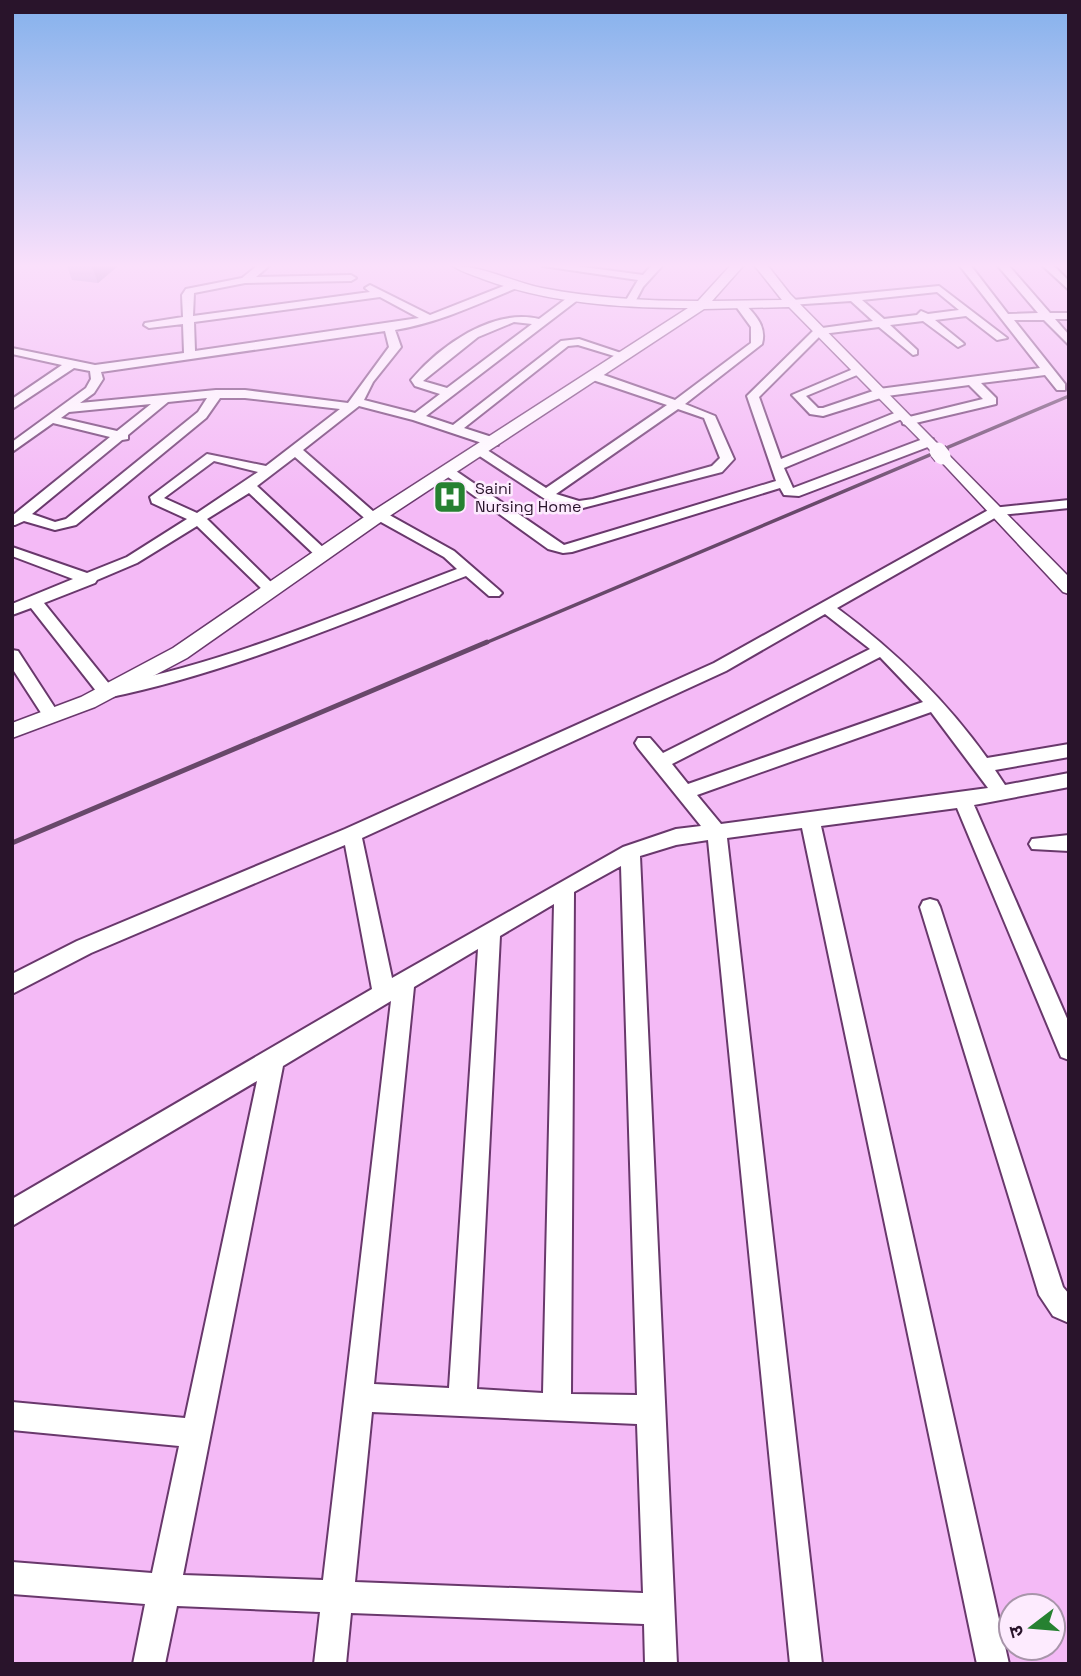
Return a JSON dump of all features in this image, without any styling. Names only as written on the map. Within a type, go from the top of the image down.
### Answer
[{"type":"street","points":[[190,344],[190,356]]},
{"type":"street","points":[[12,351],[95,369],[274,344]]},
{"type":"street","points":[[12,610],[90,580],[132,560],[249,486],[353,405],[395,344]]},
{"type":"street","points":[[449,393],[416,380],[463,344]]},
{"type":"street","points":[[417,417],[513,344]]},
{"type":"street","points":[[456,429],[563,344]]},
{"type":"street","points":[[586,344],[624,356]]},
{"type":"street","points":[[12,731],[88,702],[180,653],[322,554],[642,344]]},
{"type":"street","points":[[548,494],[677,404],[756,344]]},
{"type":"street","points":[[805,344],[752,396],[779,465],[783,483],[789,492],[794,493],[928,442]]},
{"type":"street","points":[[832,344],[1069,588]]},
{"type":"street","points":[[905,344],[914,352]]},
{"type":"street","points":[[1027,344],[1061,387]]},
{"type":"street","points":[[12,405],[73,363]]},
{"type":"street","points":[[12,448],[90,390],[97,379],[95,369]]},
{"type":"street","points":[[858,371],[798,395],[818,412],[880,394],[1048,371]]},
{"type":"street","points":[[68,408],[216,394],[353,405],[417,417],[456,429],[486,446],[548,494],[564,503],[594,503],[707,472],[727,459],[709,416],[594,376]]},
{"type":"street","points":[[779,465],[904,418],[992,401],[972,381]]},
{"type":"street","points":[[17,519],[55,526],[71,522],[202,415],[216,394]]},
{"type":"street","points":[[17,519],[123,436],[163,400]]},
{"type":"street","points":[[51,419],[123,436]]},
{"type":"street","points":[[295,450],[377,518],[449,554],[494,593]]},
{"type":"street","points":[[270,471],[212,457],[158,497],[159,503],[198,519],[271,590]]},
{"type":"street","points":[[448,472],[554,546],[563,549],[783,483]]},
{"type":"street","points":[[249,486],[322,554]]},
{"type":"street","points":[[12,985],[84,947],[352,834],[720,667],[827,608],[991,505],[1069,503]]},
{"type":"street","points":[[12,551],[90,580]]},
{"type":"street","points":[[106,692],[196,671],[468,570]]},
{"type":"street","points":[[35,602],[106,692]]},
{"type":"street","points":[[827,608],[881,650],[935,704],[983,765],[1001,793]]},
{"type":"street","points":[[660,763],[881,650]]},
{"type":"street","points":[[12,656],[51,715]]},
{"type":"street","points":[[683,793],[935,704]]},
{"type":"street","points":[[643,743],[717,832],[806,1664]]},
{"type":"street","points":[[983,765],[1069,750]]},
{"type":"street","points":[[12,1213],[490,931],[630,852],[676,837],[963,800],[1069,780]]},
{"type":"street","points":[[963,800],[1069,1050]]},
{"type":"street","points":[[810,821],[993,1664]]},
{"type":"street","points":[[330,1664],[359,1397],[394,988],[352,834]]},
{"type":"street","points":[[1039,844],[1069,843]]},
{"type":"street","points":[[630,852],[661,1664]]},
{"type":"street","points":[[557,1408],[564,888]]},
{"type":"street","points":[[930,907],[1052,1294],[1062,1307],[1069,1310]]},
{"type":"street","points":[[462,1403],[490,931]]},
{"type":"street","points":[[149,1664],[273,1059]]},
{"type":"street","points":[[359,1397],[557,1408],[651,1410]]},
{"type":"street","points":[[12,1416],[196,1433]]},
{"type":"street","points":[[12,1578],[164,1590],[659,1609]]},
{"type":"railway","points":[[483,644],[1069,396]]},
{"type":"railway","points":[[12,843],[487,642]]},
{"type":"place","name":"Saini Nursing Home","points":[[450,497]]}]
